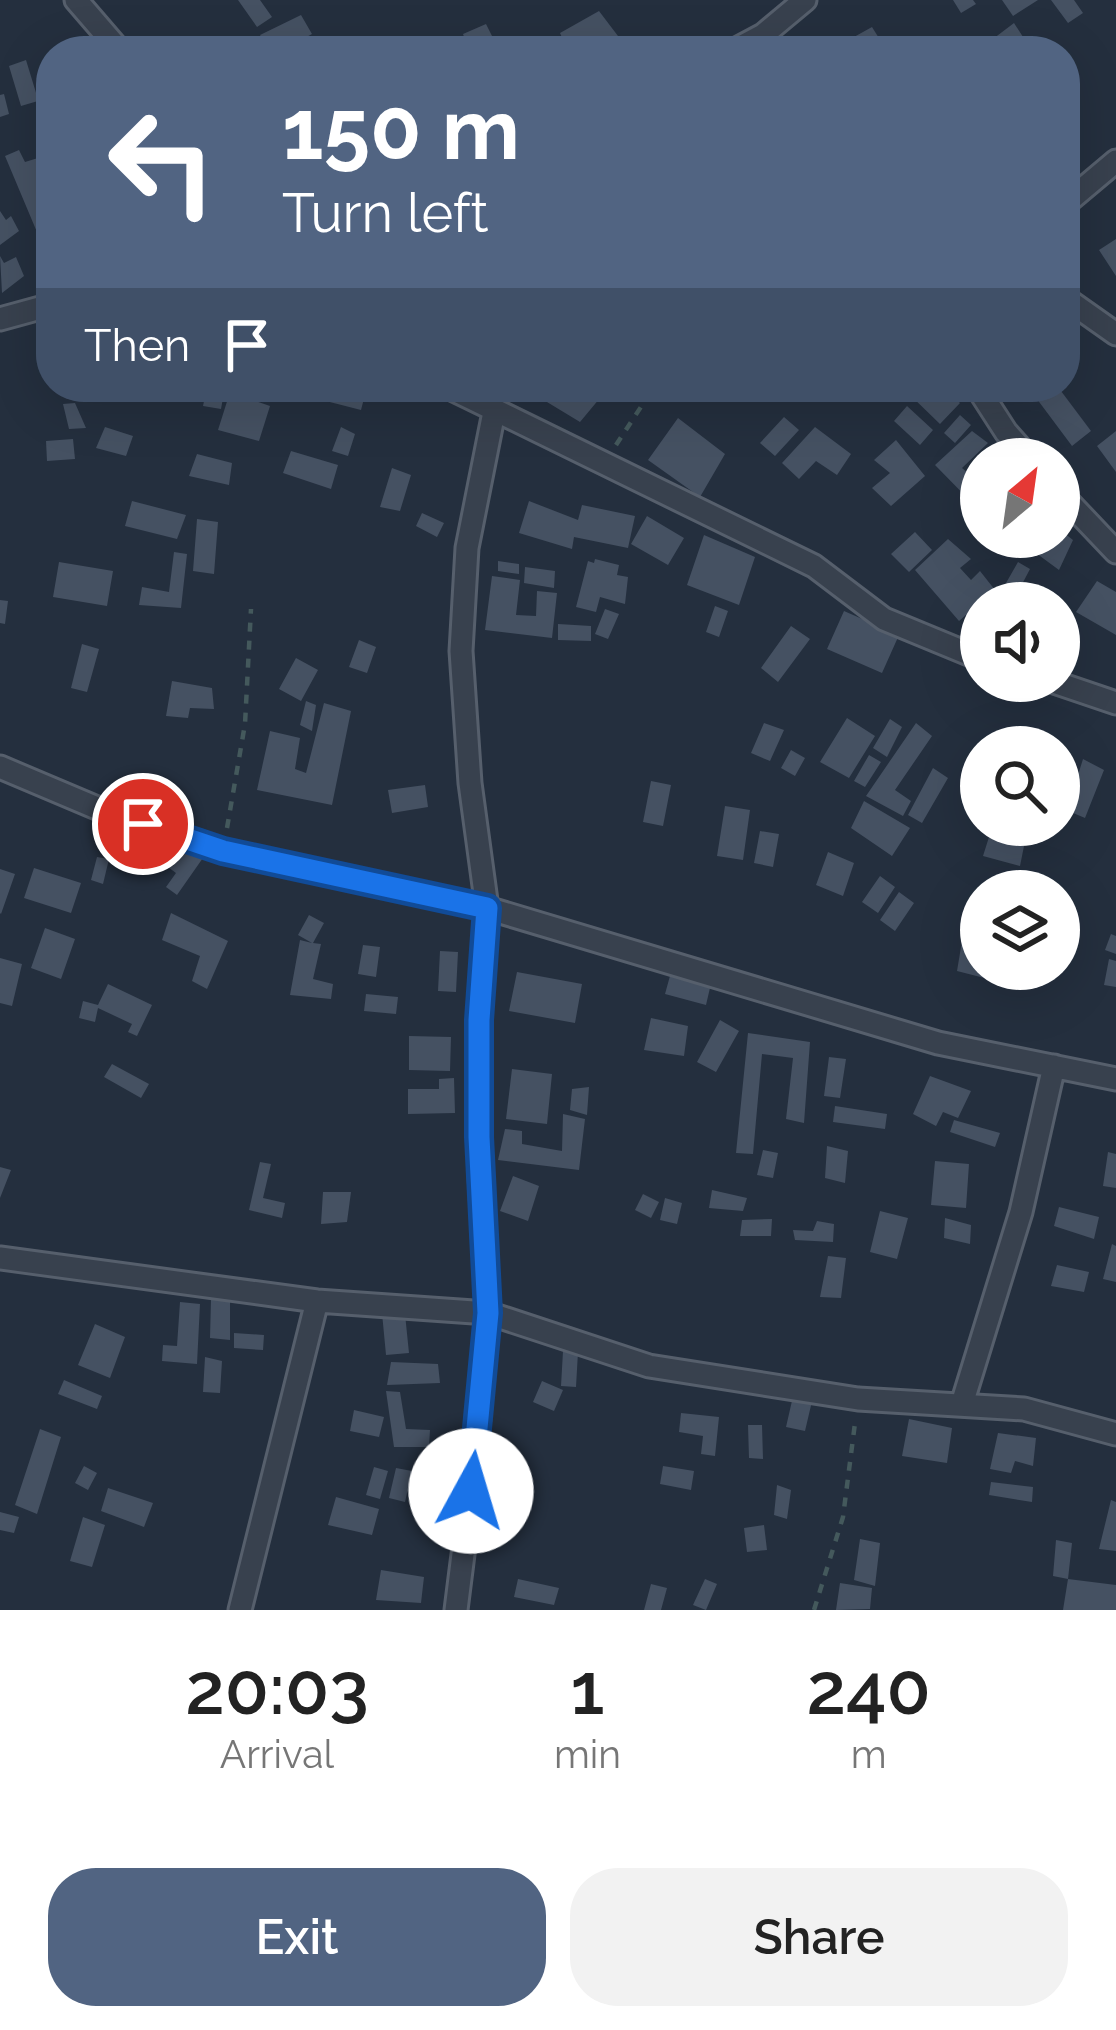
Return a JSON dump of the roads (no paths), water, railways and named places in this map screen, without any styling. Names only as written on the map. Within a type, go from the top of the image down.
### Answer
[{"type":"street","points":[[76,0],[107,36]]},
{"type":"street","points":[[774,36],[805,0]]},
{"type":"street","points":[[1080,191],[1116,161]]},
{"type":"street","points":[[0,319],[36,309]]},
{"type":"street","points":[[1080,309],[1116,334]]},
{"type":"street","points":[[476,402],[814,566],[884,619],[960,650]]},
{"type":"street","points":[[987,402],[1011,438]]},
{"type":"street","points":[[456,1610],[488,1313],[479,1132],[479,1020],[487,908],[470,783],[460,651],[467,548],[494,412]]},
{"type":"street","points":[[1080,514],[1116,552]]},
{"type":"street","points":[[1080,691],[1116,703]]},
{"type":"street","points":[[0,767],[104,811],[223,851],[487,908],[938,1043],[1116,1079]]},
{"type":"street","points":[[962,1404],[1022,1212],[1054,1066]]},
{"type":"street","points":[[0,1258],[317,1301],[488,1313],[649,1366],[858,1400],[1024,1409],[1116,1434]]},
{"type":"street","points":[[240,1610],[317,1301]]}]
